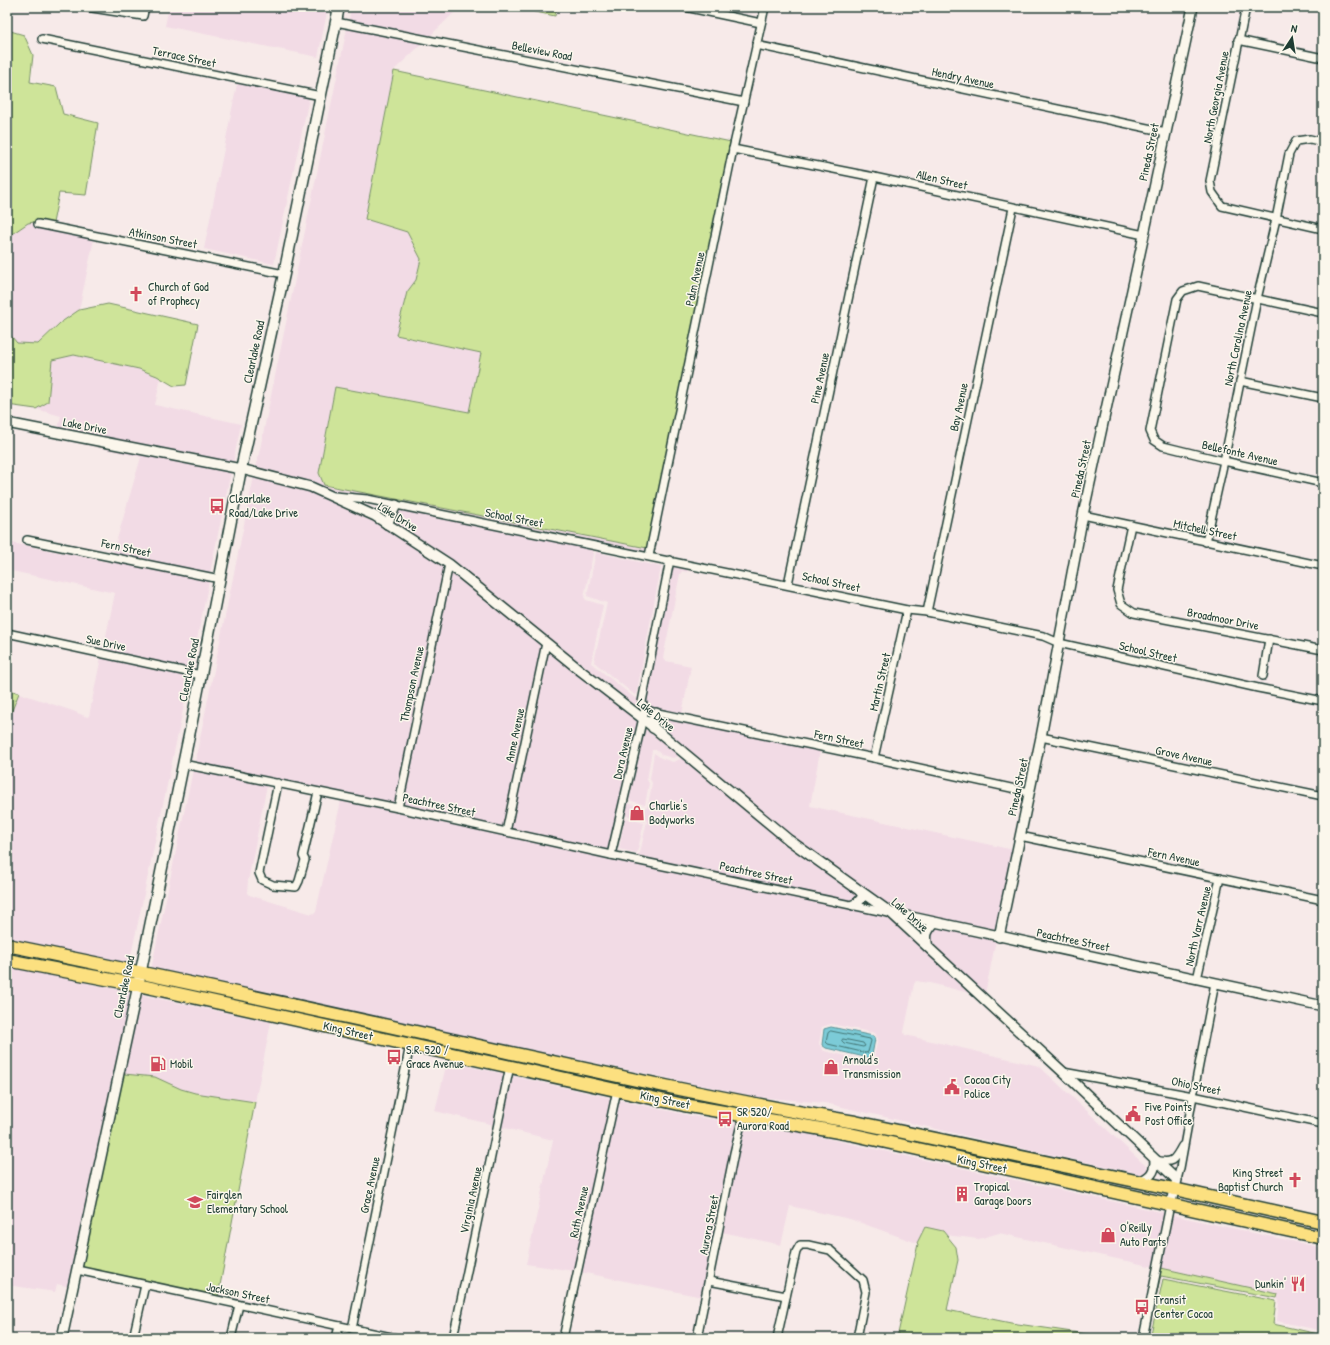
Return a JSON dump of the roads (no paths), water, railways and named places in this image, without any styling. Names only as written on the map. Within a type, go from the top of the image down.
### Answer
[{"type":"main road","name":"Clearlake Road","points":[[138,985],[242,469],[340,7]]},
{"type":"main road","name":"King Street","points":[[7,946],[140,972],[631,1079],[855,1122],[1139,1182],[1175,1184],[1323,1222]]},
{"type":"main road","name":"King Street","points":[[7,960],[138,985],[617,1090],[743,1116],[865,1137],[1323,1238]]},
{"type":"main road","points":[[388,1040],[396,1035],[500,1057],[512,1053]]},
{"type":"main road","points":[[510,1066],[516,1060],[627,1083],[631,1079]]},
{"type":"main road","points":[[743,1116],[754,1110],[796,1116],[804,1113]]},
{"type":"main road","points":[[823,1130],[831,1125],[870,1133],[888,1129]]},
{"type":"street","points":[[86,7],[143,16],[145,7]]},
{"type":"street","points":[[686,7],[761,23]]},
{"type":"street","name":"Palm Avenue","points":[[648,556],[765,7]]},
{"type":"street","name":"Pineda Street","points":[[999,937],[1060,643],[1083,515],[1193,7]]},
{"type":"street","name":"North Georgia Avenue","points":[[1246,7],[1210,181],[1212,192],[1222,206],[1276,219]]},
{"type":"street","name":"Belleview Road","points":[[336,22],[744,102]]},
{"type":"street","name":"Terrace Street","points":[[42,39],[321,96]]},
{"type":"street","points":[[1238,40],[1323,58]]},
{"type":"street","name":"Hendry Avenue","points":[[756,45],[1166,132]]},
{"type":"street","name":"North Carolina Avenue","points":[[1206,542],[1289,154],[1296,141],[1310,139],[1323,142]]},
{"type":"street","name":"Allen Street","points":[[734,149],[874,177],[1144,235]]},
{"type":"street","name":"Pine Avenue","points":[[788,584],[874,177]]},
{"type":"street","name":"Bay Avenue","points":[[927,612],[1013,208]]},
{"type":"street","points":[[1276,219],[1323,229]]},
{"type":"street","name":"Atkinson Street","points":[[38,224],[284,274]]},
{"type":"street","name":"Bellefonte Avenue","points":[[1257,299],[1198,286],[1183,291],[1177,299],[1150,431],[1154,440],[1163,446],[1323,483]]},
{"type":"street","points":[[1257,299],[1323,313]]},
{"type":"street","points":[[1240,381],[1323,398]]},
{"type":"street","name":"Lake Drive","points":[[7,423],[242,469],[298,483],[333,496],[375,516],[449,564],[546,643],[642,718],[789,840],[891,913],[1125,1130],[1155,1160],[1175,1184]]},
{"type":"street","name":"School Street","points":[[333,496],[367,499],[788,584],[907,610],[927,612],[1044,636],[1060,643],[1258,688],[1323,701]]},
{"type":"street","points":[[387,524],[396,505]]},
{"type":"street","name":"Mitchell Street","points":[[1083,515],[1323,566]]},
{"type":"street","name":"Broadmoor Drive","points":[[1130,526],[1117,590],[1121,604],[1134,613],[1323,650]]},
{"type":"street","name":"Fern Street","points":[[27,540],[220,579]]},
{"type":"street","name":"Dora Avenue","points":[[611,855],[644,709],[642,702],[670,560]]},
{"type":"street","name":"Thompson Avenue","points":[[398,808],[449,564]]},
{"type":"street","name":"Martin Street","points":[[874,758],[907,610]]},
{"type":"street","name":"Sue Drive","points":[[7,633],[201,675]]},
{"type":"street","points":[[1263,676],[1270,639]]},
{"type":"street","name":"Anne Avenue","points":[[506,832],[546,643]]},
{"type":"street","name":"Fern Street","points":[[644,709],[1029,792]]},
{"type":"street","points":[[653,728],[653,718],[656,712]]},
{"type":"street","name":"Grove Avenue","points":[[1041,737],[1323,796]]},
{"type":"street","name":"Peachtree Street","points":[[183,764],[398,808],[611,855],[891,913],[1323,1006]]},
{"type":"street","points":[[278,783],[259,873],[262,880],[274,885],[296,886],[299,881],[305,860],[303,856],[318,792]]},
{"type":"street","name":"Fern Avenue","points":[[1020,836],[1323,900]]},
{"type":"street","name":"North Varr Avenue","points":[[1197,979],[1220,878]]},
{"type":"street","points":[[853,905],[858,903],[863,896],[860,891]]},
{"type":"street","points":[[928,947],[925,936],[928,929],[934,923]]},
{"type":"street","points":[[1143,1338],[1170,1205],[1179,1174],[1215,983]]},
{"type":"street","name":"Clearlake Road","points":[[62,1338],[138,985]]},
{"type":"street","name":"Grace Avenue","points":[[352,1329],[410,1045]]},
{"type":"street","name":"Virginia Avenue","points":[[454,1338],[510,1066]]},
{"type":"street","name":"Ohio Street","points":[[1064,1072],[1193,1096],[1323,1124]]},
{"type":"street","name":"Ruth Avenue","points":[[563,1338],[617,1090]]},
{"type":"street","name":"Aurora Street","points":[[697,1338],[734,1153],[743,1116]]},
{"type":"street","points":[[1139,1182],[1152,1174],[1155,1160],[1171,1162],[1175,1159],[1185,1143]]},
{"type":"street","points":[[777,1338],[796,1252],[800,1245],[808,1245],[830,1250],[863,1280],[866,1292],[856,1338]]},
{"type":"street","name":"Jackson Street","points":[[77,1270],[396,1338]]},
{"type":"street","points":[[709,1280],[786,1296]]},
{"type":"street","points":[[133,1338],[145,1285]]},
{"type":"street","points":[[232,1338],[239,1305]]},
{"type":"street","points":[[336,1338],[338,1326]]},
{"type":"water","points":[[831,1027],[873,1036],[875,1039],[872,1055],[869,1058],[826,1048],[822,1045],[824,1029]]},
{"type":"place","name":"Church of God of Prophecy","points":[[136,294]]},
{"type":"place","name":"Clearlake Road/Lake Drive","points":[[217,506]]},
{"type":"place","name":"Charlie's Bodyworks","points":[[637,813]]},
{"type":"place","name":"S.R. 520 / Grace Avenue","points":[[394,1057]]},
{"type":"place","name":"Mobil","points":[[158,1064]]},
{"type":"place","name":"Arnold's Transmission","points":[[831,1067]]},
{"type":"place","name":"Cocoa City Police","points":[[952,1087]]},
{"type":"place","name":"Five Points Post Office","points":[[1133,1114]]},
{"type":"place","name":"SR 520/ Aurora Road","points":[[725,1119]]},
{"type":"place","name":"King Street Baptist Church","points":[[1295,1180]]},
{"type":"place","name":"Tropical Garage Doors","points":[[962,1194]]},
{"type":"place","name":"Fairglen Elementary School","points":[[195,1202]]},
{"type":"place","name":"O'Reilly Auto Parts","points":[[1108,1235]]},
{"type":"place","name":"Dunkin'","points":[[1298,1284]]},
{"type":"place","name":"Transit Center Cocoa","points":[[1142,1307]]}]
